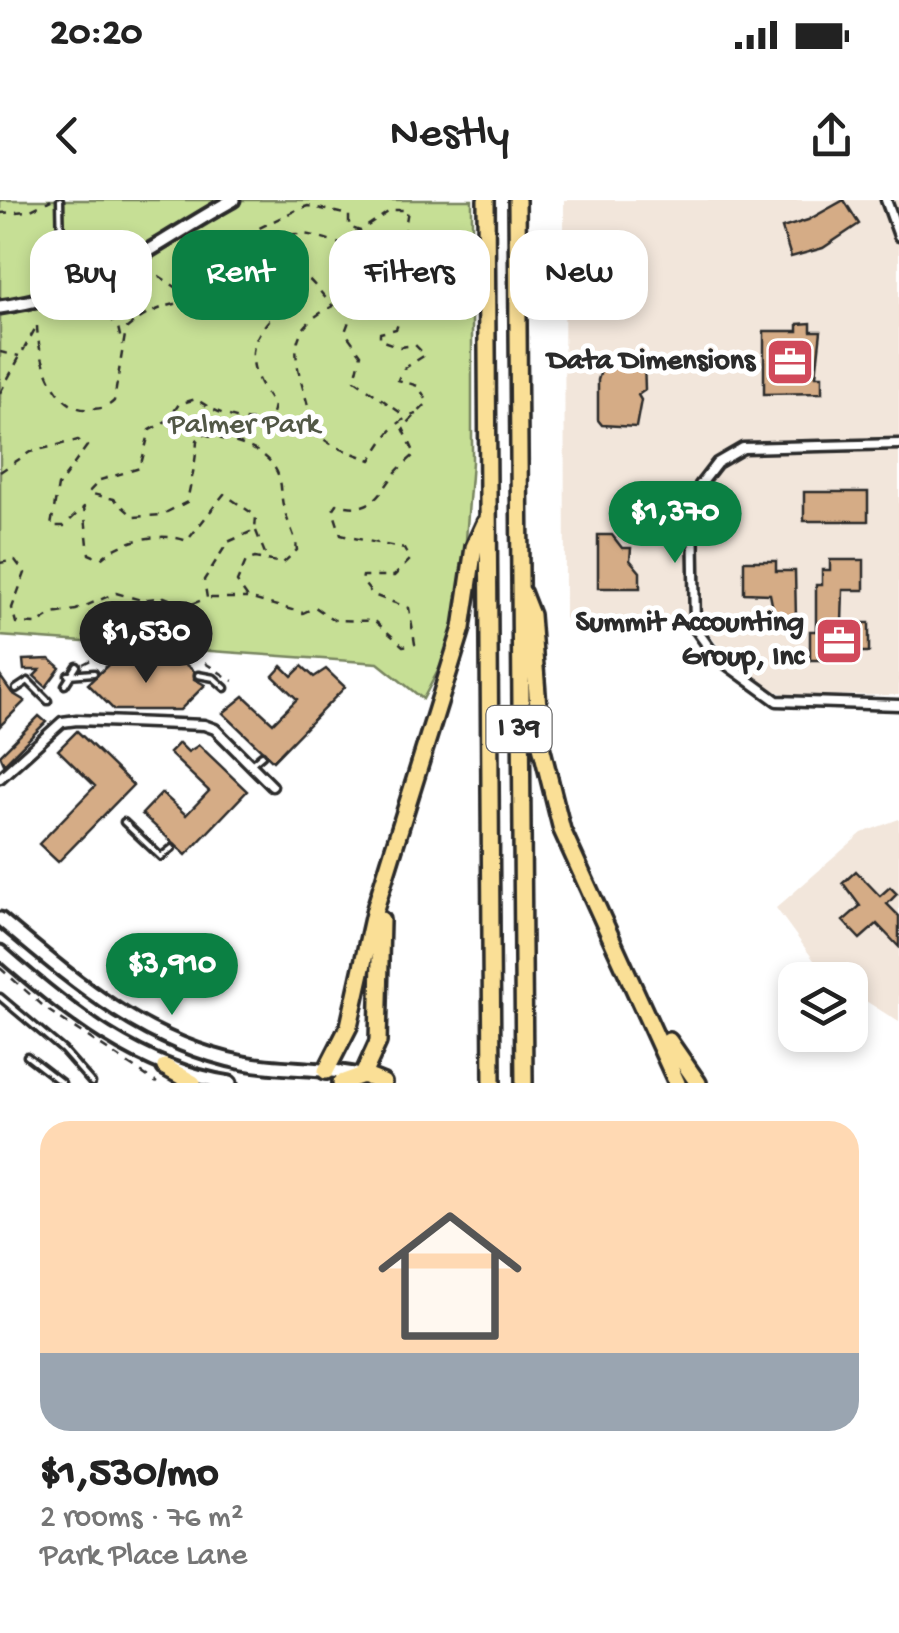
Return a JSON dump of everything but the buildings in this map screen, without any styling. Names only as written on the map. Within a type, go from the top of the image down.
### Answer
[{"type":"highway","name":"I 39","points":[[486,200],[492,1083]]},
{"type":"highway","name":"I 39","points":[[517,200],[524,1083]]},
{"type":"highway","points":[[326,1071],[349,1026],[375,909],[462,628],[474,547],[486,520]]},
{"type":"highway","points":[[518,581],[530,615],[534,697],[548,779],[562,830],[677,1083]]},
{"type":"highway","points":[[362,1075],[378,1042],[380,929],[388,876]]},
{"type":"highway","points":[[615,949],[682,1064],[698,1083]]},
{"type":"highway","points":[[165,1067],[193,1083]]},
{"type":"highway","points":[[341,1083],[362,1075],[383,1083]]},
{"type":"main road","points":[[152,251],[233,200]]},
{"type":"main road","points":[[0,306],[30,301]]},
{"type":"main road","points":[[0,918],[92,994],[141,1026],[180,1044],[241,1062],[362,1075]]},
{"type":"main road","points":[[0,952],[79,1017],[165,1067],[230,1083]]},
{"type":"street","points":[[886,200],[899,236]]},
{"type":"street","points":[[899,444],[744,448],[717,463],[700,485],[693,513],[696,628],[715,656],[777,701],[899,705]]},
{"type":"street","points":[[0,778],[62,722],[77,720],[204,726],[215,730],[272,786]]},
{"type":"lane","points":[[60,200],[61,230]]},
{"type":"lane","points":[[64,685],[77,666]]},
{"type":"lane","points":[[68,675],[94,672]]},
{"type":"lane","points":[[198,675],[214,678],[225,688]]},
{"type":"lane","points":[[16,689],[28,682],[48,701]]},
{"type":"lane","points":[[250,764],[262,755]]},
{"type":"lane","points":[[124,822],[161,857],[172,848]]},
{"type":"lane","points":[[0,997],[63,1050],[92,1083]]},
{"type":"lane","points":[[27,1056],[62,1083]]},
{"type":"path","points":[[0,213],[29,210],[52,200]]},
{"type":"path","points":[[0,563],[15,560],[24,574],[12,608],[16,622],[37,624],[53,614],[76,610],[116,594],[141,600],[164,597],[187,606],[207,598],[248,598],[303,613],[315,607],[334,620],[374,621],[403,646],[415,644],[409,608],[374,595],[362,581],[363,576],[394,576],[410,560],[404,549],[340,535],[333,510],[337,504],[361,508],[378,500],[396,472],[415,454],[403,428],[428,402],[418,386],[398,380],[402,370],[425,356],[415,345],[400,347],[380,340],[380,333],[396,329],[402,299],[422,270],[428,241],[403,240],[408,210],[392,210],[360,231],[349,227],[349,215],[308,206],[253,230]]},
{"type":"path","points":[[309,235],[355,250],[365,278],[347,316],[345,332],[361,354],[355,380],[406,416]]},
{"type":"path","points":[[122,345],[118,327],[107,314],[110,300],[142,279],[159,276],[172,285]]},
{"type":"path","points":[[309,281],[333,306],[309,320]]},
{"type":"path","points":[[0,394],[37,326],[38,345],[69,406],[83,411],[109,407],[114,401],[126,329],[145,312],[172,306]]},
{"type":"path","points":[[248,598],[237,582],[241,568],[254,558],[289,560],[297,550],[295,530],[283,508],[276,469],[254,448],[204,434],[197,440],[197,468],[189,478],[187,502],[161,515],[134,518],[114,499],[88,494],[100,480],[140,468],[150,430],[168,420],[178,404],[196,399],[215,411],[250,422],[271,419],[274,405],[256,382],[250,364],[258,338],[274,320]]},
{"type":"path","points":[[309,320],[296,338],[296,370],[315,431],[371,460],[384,437],[406,416],[419,414]]},
{"type":"path","points":[[0,352],[20,356]]},
{"type":"path","points":[[0,472],[49,447],[78,440],[87,446],[58,486],[51,526],[64,526],[84,507],[89,554],[100,560],[112,548],[168,533],[186,541],[224,494],[256,516],[255,530],[268,561]]},
{"type":"path","points":[[207,598],[204,580],[228,542],[255,530]]},
{"type":"path","points":[[77,666],[91,660]]},
{"type":"path","points":[[206,663],[233,680]]},
{"type":"path","points":[[0,968],[49,1011],[158,1083]]},
{"type":"shaded area","points":[[564,200],[899,200],[899,695],[790,696],[772,690],[727,658],[705,628],[570,628],[565,617],[564,320],[648,320],[648,230],[564,230]]},
{"type":"shaded area","points":[[899,819],[899,1022],[868,1002],[868,962],[815,962],[776,908],[862,833]]},
{"type":"green space","name":"Palmer Park","points":[[0,200],[472,200],[472,230],[329,230],[329,320],[472,320],[472,462],[459,631],[423,699],[378,663],[0,636]]},
{"type":"place","name":"Data Dimensions","points":[[790,362]]},
{"type":"place","name":"Summit Accounting Group, Inc","points":[[839,641]]}]
